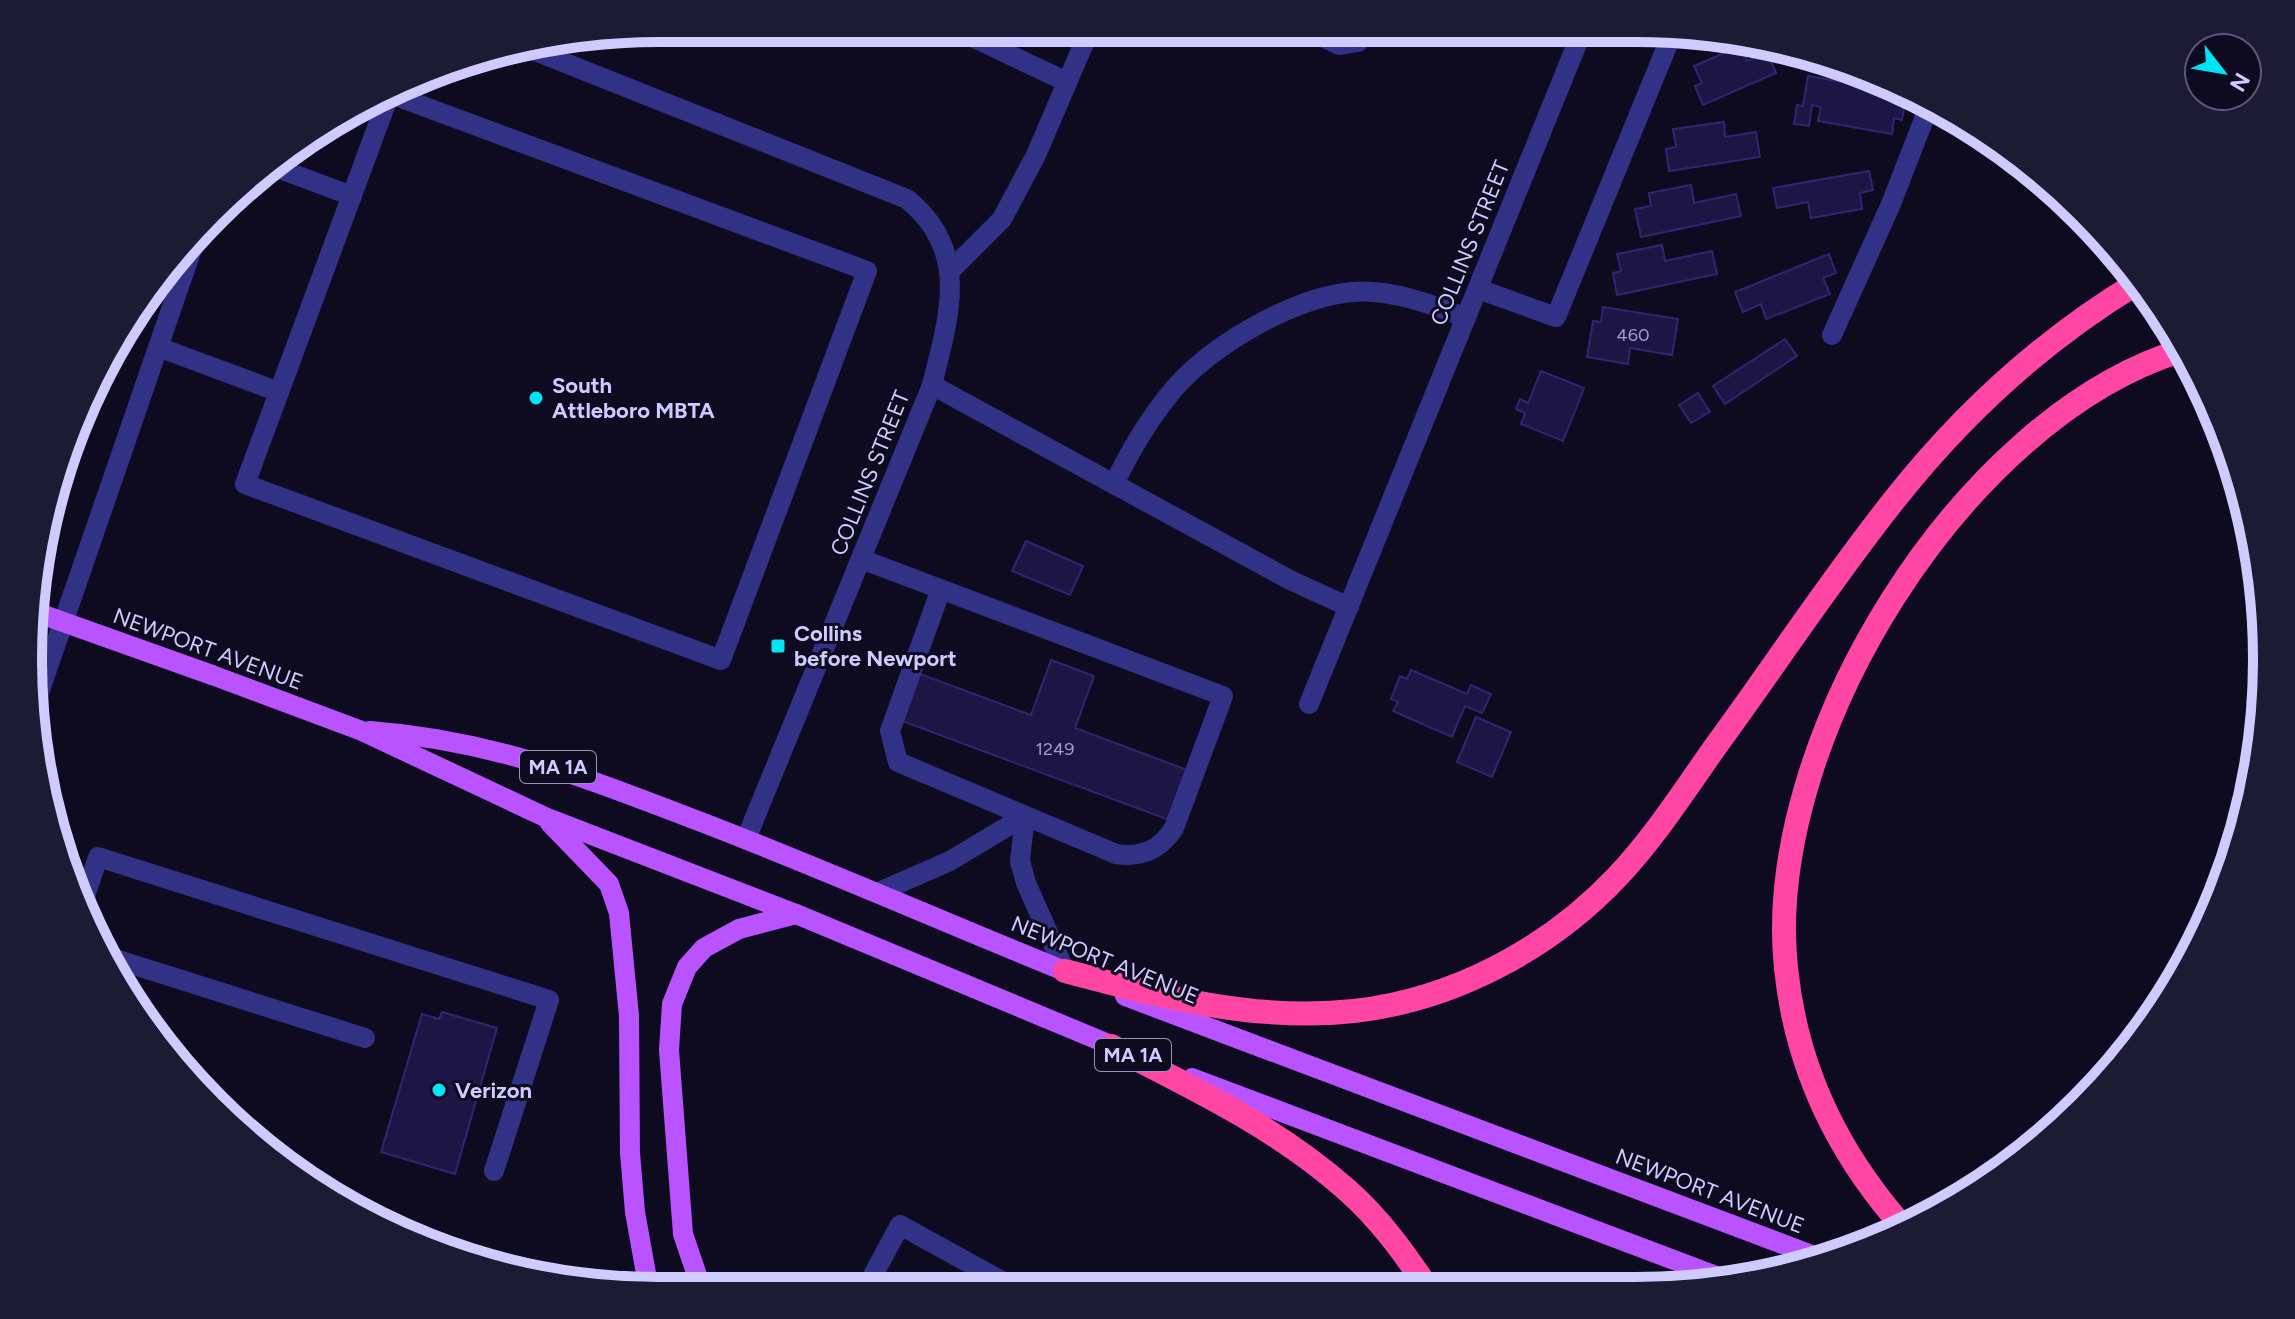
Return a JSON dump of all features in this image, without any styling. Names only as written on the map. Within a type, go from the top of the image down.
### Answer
[{"type":"highway","points":[[1065,971],[1220,1007],[1332,1013],[1383,1007],[1437,992],[1487,972],[1537,944],[1579,913],[1637,855],[1891,504],[1950,433],[2047,344],[2129,289]]},
{"type":"highway","points":[[1896,1219],[1871,1188],[1837,1136],[1815,1092],[1794,1024],[1786,966],[1787,878],[1797,821],[1814,765],[1849,680],[1883,618],[1963,503],[2028,437],[2083,396],[2144,364],[2172,354]]},
{"type":"highway","points":[[1111,1046],[1241,1116],[1328,1174],[1372,1214],[1419,1277]]},
{"type":"main road","name":"NEWPORT AVENUE","points":[[43,615],[362,731],[545,817],[796,914],[1111,1046],[1708,1273]]},
{"type":"main road","name":"NEWPORT AVENUE","points":[[362,731],[433,736],[529,758],[746,839],[1065,971],[1806,1253]]},
{"type":"main road","points":[[545,817],[609,884],[619,913],[629,1016],[632,1168],[647,1277]]},
{"type":"main road","points":[[698,1277],[683,1234],[669,1050],[672,1004],[687,967],[704,948],[739,929],[796,914]]},
{"type":"street","points":[[983,42],[1067,82]]},
{"type":"street","points":[[951,270],[1002,219],[1036,155],[1084,42]]},
{"type":"street","points":[[1333,42],[1340,45],[1358,42]]},
{"type":"street","name":"COLLINS STREET","points":[[1309,704],[1578,42]]},
{"type":"street","points":[[1478,289],[1556,317],[1668,43]]},
{"type":"street","points":[[541,54],[907,199],[930,218],[951,270],[950,313],[932,385]]},
{"type":"street","points":[[388,105],[245,484],[721,660],[867,271],[399,100]]},
{"type":"street","points":[[1832,335],[1891,204],[1926,115]]},
{"type":"street","points":[[283,170],[352,196]]},
{"type":"street","points":[[43,682],[188,261]]},
{"type":"street","points":[[1114,484],[1128,455],[1170,393],[1212,355],[1285,309],[1354,292],[1424,301],[1466,318]]},
{"type":"street","points":[[158,347],[279,392]]},
{"type":"street","name":"COLLINS STREET","points":[[746,839],[932,385],[1349,607]]},
{"type":"street","points":[[861,559],[941,589],[1223,696],[1166,842],[1139,855],[1116,854],[898,762],[892,749],[890,731],[896,707],[941,589]]},
{"type":"street","points":[[1025,816],[1020,861],[1065,971]]},
{"type":"street","points":[[877,893],[935,869],[1025,816]]},
{"type":"street","points":[[87,891],[98,857],[549,1000],[494,1171]]},
{"type":"street","points":[[121,961],[365,1038]]},
{"type":"street","points":[[872,1277],[900,1225],[994,1277]]},
{"type":"building","points":[[1731,50],[1743,52],[1747,61],[1754,58],[1752,53],[1769,57],[1776,73],[1703,105],[1695,86],[1702,83],[1694,66]]},
{"type":"building","points":[[1808,76],[1862,85],[1905,104],[1902,120],[1894,118],[1892,134],[1818,121],[1821,107],[1812,105],[1809,126],[1794,124],[1797,105],[1803,106]]},
{"type":"building","points":[[1724,122],[1725,137],[1756,132],[1760,157],[1669,171],[1666,149],[1676,147],[1673,129]]},
{"type":"building","points":[[1869,171],[1873,190],[1860,193],[1862,209],[1811,218],[1808,202],[1777,208],[1773,188]]},
{"type":"building","points":[[1691,185],[1694,203],[1736,194],[1741,216],[1641,237],[1635,209],[1651,206],[1649,193]]},
{"type":"building","points":[[1662,245],[1665,261],[1712,251],[1717,274],[1617,295],[1613,273],[1621,271],[1617,254]]},
{"type":"building","points":[[1829,254],[1836,273],[1823,278],[1830,294],[1766,319],[1761,304],[1743,312],[1735,292]]},
{"type":"building","points":[[1603,307],[1678,319],[1672,355],[1630,348],[1628,364],[1587,357],[1593,321],[1601,322]]},
{"type":"building","points":[[1785,339],[1797,356],[1725,404],[1713,386]]},
{"type":"building","points":[[1541,371],[1584,388],[1563,441],[1521,424],[1525,413],[1516,409],[1520,399],[1528,403]]},
{"type":"building","points":[[1698,393],[1710,412],[1691,423],[1679,405]]},
{"type":"building","points":[[1026,541],[1083,566],[1070,595],[1012,571]]},
{"type":"building","points":[[1051,660],[1094,676],[1075,728],[1187,770],[1169,820],[902,721],[920,674],[1031,715]]},
{"type":"building","points":[[1411,670],[1467,694],[1471,685],[1491,694],[1482,713],[1465,706],[1452,737],[1393,711],[1398,702],[1391,699],[1400,676],[1407,679]]},
{"type":"building","points":[[1476,717],[1511,732],[1492,777],[1457,762]]},
{"type":"building","name":"Verizon","points":[[442,1012],[497,1028],[455,1174],[381,1152],[422,1014],[439,1019]]},
{"type":"place","name":"South Attleboro MBTA","points":[[536,398]]},
{"type":"place","name":"Collins before Newport","points":[[778,646]]},
{"type":"place","name":"Verizon","points":[[439,1090]]}]
